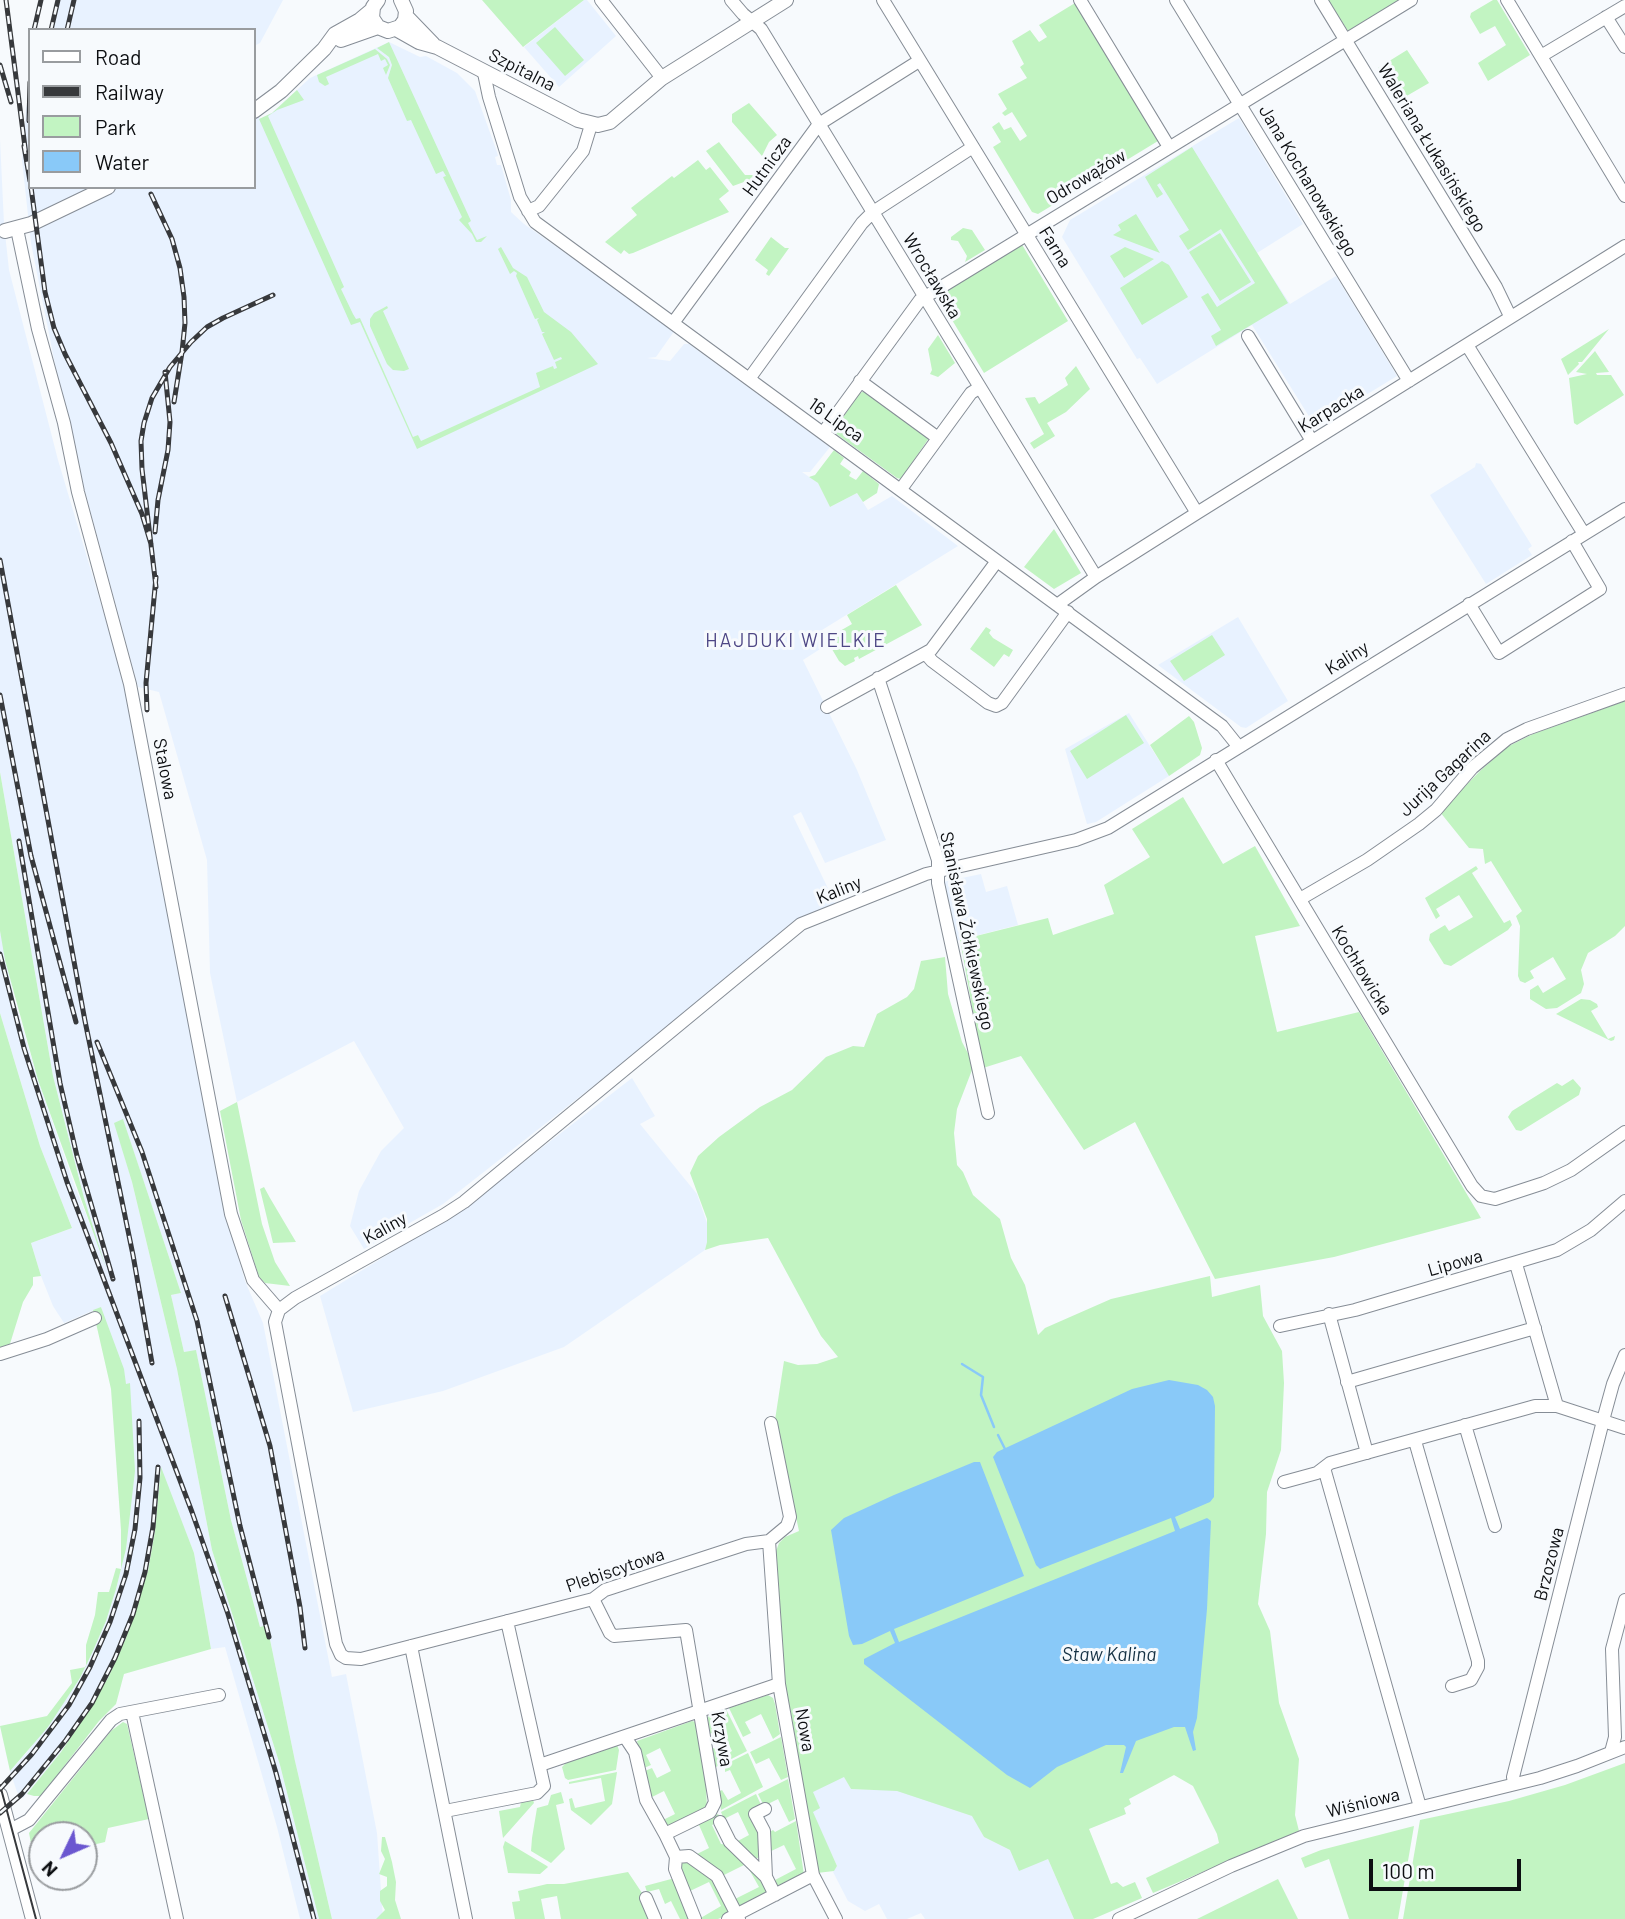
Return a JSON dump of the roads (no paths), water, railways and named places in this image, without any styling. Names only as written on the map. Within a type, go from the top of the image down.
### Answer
[{"type":"street","points":[[396,29],[403,24],[406,16],[406,8],[401,0]]},
{"type":"street","points":[[601,0],[662,78]]},
{"type":"street","name":"Wrocławska","points":[[731,0],[761,29],[1096,577]]},
{"type":"street","points":[[528,211],[539,206],[583,150],[591,125],[610,122],[662,78],[786,0]]},
{"type":"street","name":"Farna","points":[[883,0],[1197,513]]},
{"type":"street","points":[[1080,0],[1169,147]]},
{"type":"street","name":"Jana Kochanowskiego","points":[[1176,0],[1409,381]]},
{"type":"street","name":"Waleriana Łukasińskiego","points":[[1321,0],[1496,287],[1510,316]]},
{"type":"street","name":"Odrowążów","points":[[823,433],[915,304],[924,297],[1411,0]]},
{"type":"street","points":[[1507,0],[1625,196]]},
{"type":"street","points":[[324,49],[356,33],[378,27],[373,20],[375,5]]},
{"type":"street","points":[[256,109],[324,49],[335,34],[360,20],[375,5]]},
{"type":"street","points":[[1541,56],[1625,6]]},
{"type":"street","name":"Szpitalna","points":[[406,16],[437,47]]},
{"type":"street","points":[[1606,17],[1625,47]]},
{"type":"street","name":"Szpitalna","points":[[378,27],[396,29],[419,42],[437,47],[591,125]]},
{"type":"street","name":"Hutnicza","points":[[673,323],[819,124],[919,61]]},
{"type":"street","name":"16 Lipca","points":[[484,73],[520,197],[535,222],[1222,726],[1238,746]]},
{"type":"street","points":[[748,379],[862,223],[873,212],[973,148]]},
{"type":"street","points":[[11,230],[45,218],[104,189]]},
{"type":"street","name":"Stalowa","points":[[11,230],[64,423],[78,492],[130,684],[231,1214],[253,1280],[279,1310]]},
{"type":"street","name":"Karpacka","points":[[926,654],[988,703],[996,706],[1002,703],[1063,608],[1096,577],[1625,246]]},
{"type":"street","points":[[1248,336],[1312,441]]},
{"type":"street","points":[[1467,345],[1584,534]]},
{"type":"street","points":[[860,381],[938,438]]},
{"type":"street","points":[[901,489],[971,393],[979,388]]},
{"type":"street","name":"Kaliny","points":[[279,1310],[295,1298],[464,1202],[801,924],[937,871],[1076,840],[1108,828],[1625,509]]},
{"type":"street","points":[[1469,604],[1499,653],[1600,589],[1572,541]]},
{"type":"street","points":[[827,707],[926,654],[997,561]]},
{"type":"street","name":"Stanisława Żółkiewskiego","points":[[878,678],[938,860],[938,883],[988,1113]]},
{"type":"street","name":"Jurija Gagarina","points":[[1300,899],[1367,860],[1419,824],[1436,810],[1479,761],[1507,739],[1527,729],[1625,694]]},
{"type":"street","name":"Kochłowicka","points":[[1216,760],[1472,1186],[1481,1196],[1495,1199],[1544,1183],[1571,1170],[1625,1132]]},
{"type":"street","name":"Lipowa","points":[[1280,1325],[1355,1310],[1516,1264],[1567,1245],[1591,1230],[1625,1201]]},
{"type":"street","points":[[1516,1264],[1557,1406]]},
{"type":"street","name":"Plebiscytowa","points":[[279,1310],[275,1322],[276,1332],[335,1643],[341,1655],[346,1658],[360,1658],[411,1646],[593,1599],[605,1590],[746,1544],[769,1541]]},
{"type":"street","points":[[1329,1314],[1367,1453]]},
{"type":"street","points":[[0,1354],[47,1339],[95,1318]]},
{"type":"street","points":[[1347,1382],[1535,1328]]},
{"type":"street","name":"Brzozowa","points":[[1514,1784],[1516,1765],[1603,1422],[1613,1384],[1625,1355]]},
{"type":"street","points":[[1283,1482],[1317,1473],[1330,1463],[1535,1406],[1557,1406],[1625,1428]]},
{"type":"street","points":[[769,1541],[787,1526],[790,1517],[771,1423]]},
{"type":"street","points":[[1465,1425],[1495,1526]]},
{"type":"street","points":[[1415,1441],[1478,1661],[1471,1680],[1452,1686]]},
{"type":"street","points":[[1324,1468],[1420,1807]]},
{"type":"street","name":"Nowa","points":[[769,1541],[779,1685],[813,1875],[836,1919]]},
{"type":"street","name":"Krzywa","points":[[593,1599],[614,1636],[686,1630],[715,1802],[705,1815],[665,1834]]},
{"type":"street","points":[[1611,1752],[1615,1737],[1612,1649],[1625,1600]]},
{"type":"street","points":[[445,1811],[540,1791],[544,1786],[507,1621]]},
{"type":"street","points":[[411,1646],[466,1919]]},
{"type":"street","points":[[540,1765],[779,1685]]},
{"type":"street","points":[[10,1830],[29,1820],[105,1726],[120,1714],[219,1695]]},
{"type":"street","points":[[132,1712],[177,1919]]},
{"type":"street","points":[[625,1737],[635,1752],[646,1800],[676,1857],[675,1869],[695,1919]]},
{"type":"street","name":"Wiśniowa","points":[[1119,1919],[1201,1879],[1293,1840],[1343,1825],[1565,1771],[1625,1747]]},
{"type":"street","points":[[0,1795],[33,1919]]},
{"type":"street","points":[[765,1809],[755,1814],[764,1831],[766,1877]]},
{"type":"street","points":[[720,1822],[730,1842],[766,1877],[775,1895]]},
{"type":"street","points":[[676,1857],[690,1856],[717,1876],[734,1918],[813,1875]]},
{"type":"street","points":[[646,1898],[654,1919]]},
{"type":"water","name":"Staw Kalina","points":[[1169,1380],[1198,1385],[1207,1390],[1213,1397],[1215,1406],[1214,1497],[1210,1502],[1175,1517],[1180,1529],[1207,1518],[1211,1521],[1207,1609],[1197,1718],[1193,1732],[1196,1750],[1193,1751],[1185,1727],[1174,1727],[1136,1741],[1123,1773],[1120,1773],[1126,1747],[1106,1745],[1057,1767],[1030,1788],[1007,1775],[864,1664],[864,1659],[895,1643],[890,1631],[862,1644],[853,1645],[849,1636],[831,1530],[844,1518],[894,1495],[974,1462],[980,1462],[1024,1576],[894,1629],[899,1642],[1175,1531],[1171,1518],[1040,1569],[1036,1565],[993,1457],[997,1452],[1132,1389]]},
{"type":"waterway","points":[[962,1364],[983,1377],[981,1395],[994,1427]]},
{"type":"waterway","points":[[998,1435],[1005,1449]]},
{"type":"tram line","points":[[0,1785],[36,1919]]},
{"type":"railway","points":[[6,0],[26,155]]},
{"type":"railway","points":[[34,28],[41,0]]},
{"type":"railway","points":[[51,28],[58,0]]},
{"type":"railway","points":[[67,28],[74,0]]},
{"type":"railway","points":[[0,65],[11,102]]},
{"type":"railway","points":[[24,146],[28,169]]},
{"type":"railway","points":[[31,189],[45,292],[54,328],[111,443],[142,514],[151,544]]},
{"type":"railway","points":[[151,194],[172,239],[184,297],[185,323],[174,402]]},
{"type":"railway","points":[[156,587],[141,441],[152,398],[170,367],[207,327],[273,295]]},
{"type":"railway","points":[[155,532],[170,422],[165,372]]},
{"type":"railway","points":[[0,560],[85,1021],[133,1255],[152,1363]]},
{"type":"railway","points":[[147,710],[146,683],[156,577]]},
{"type":"railway","points":[[0,695],[31,856],[76,1022]]},
{"type":"railway","points":[[19,841],[60,1083],[77,1156],[113,1279]]},
{"type":"railway","points":[[0,954],[24,1048],[67,1182],[228,1614],[276,1773],[314,1919]]},
{"type":"railway","points":[[97,1042],[142,1152],[197,1321],[240,1526],[269,1637]]},
{"type":"railway","points":[[225,1296],[270,1446],[305,1648]]},
{"type":"railway","points":[[0,1789],[32,1754],[69,1705],[110,1622],[126,1574],[135,1529],[140,1478],[139,1421]]},
{"type":"railway","points":[[0,1813],[22,1794],[66,1740],[92,1703],[115,1658],[133,1614],[145,1572],[153,1527],[158,1467]]},
{"type":"district","name":"HAJDUKI WIELKIE","points":[[796,641]]}]
